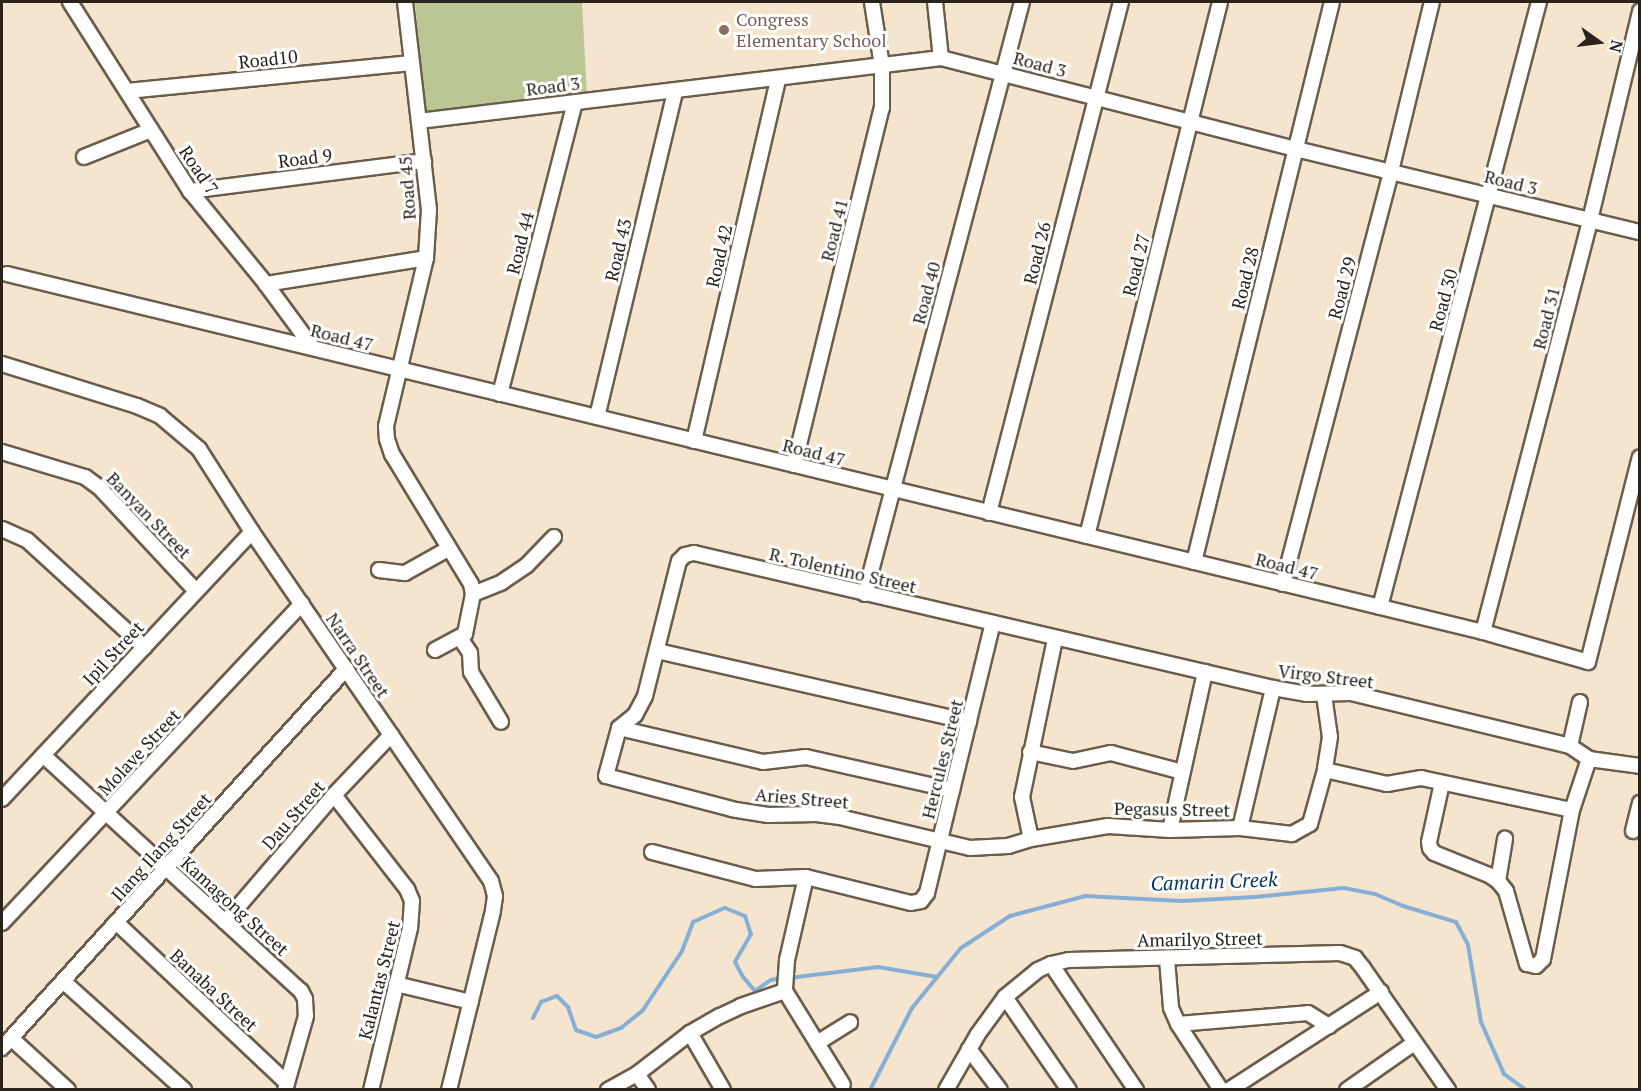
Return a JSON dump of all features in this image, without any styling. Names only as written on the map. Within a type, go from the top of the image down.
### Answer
[{"type":"street","name":"Road 7","points":[[70,2],[190,191],[266,284],[313,348]]},
{"type":"street","name":"Road 45","points":[[405,2],[429,210],[426,258],[386,426],[387,439],[392,454],[471,584],[473,594]]},
{"type":"street","name":"Road 41","points":[[794,465],[878,130],[884,89],[872,2]]},
{"type":"street","points":[[935,2],[941,58]]},
{"type":"street","name":"Road 40","points":[[865,594],[1022,2]]},
{"type":"street","name":"Road 26","points":[[989,513],[1120,2]]},
{"type":"street","name":"Road 27","points":[[1087,536],[1220,2]]},
{"type":"street","name":"Road 28","points":[[1194,562],[1332,2]]},
{"type":"street","name":"Road 29","points":[[1283,584],[1391,171],[1432,2]]},
{"type":"street","name":"Road 30","points":[[1380,607],[1539,2]]},
{"type":"street","name":"Road 31","points":[[1484,632],[1590,220],[1640,11]]},
{"type":"street","name":"Road 3","points":[[419,121],[778,80],[941,58],[1296,149],[1640,232]]},
{"type":"street","name":"Road10","points":[[127,91],[412,63]]},
{"type":"street","name":"Road 42","points":[[694,441],[778,80]]},
{"type":"street","name":"Road 43","points":[[597,417],[675,91]]},
{"type":"street","name":"Road 44","points":[[500,394],[575,102]]},
{"type":"street","points":[[84,157],[151,130]]},
{"type":"street","name":"Road 9","points":[[190,191],[424,161]]},
{"type":"street","points":[[266,284],[426,258]]},
{"type":"street","name":"Road 47","points":[[7,274],[1484,632],[1588,662],[1640,457]]},
{"type":"street","name":"Narra Street","points":[[2,364],[137,406],[160,416],[199,449],[252,532],[494,887],[493,911],[449,1089]]},
{"type":"street","name":"Banyan Street","points":[[2,452],[86,477],[99,487],[196,591]]},
{"type":"street","points":[[2,529],[27,540],[144,646]]},
{"type":"street","name":"Ipil Street","points":[[2,799],[252,532]]},
{"type":"street","points":[[435,650],[465,634],[473,594],[502,582],[527,565],[554,537]]},
{"type":"street","points":[[379,570],[405,573],[448,549]]},
{"type":"street","name":"R. Tolentino Street","points":[[657,651],[679,561],[685,555],[694,553],[993,623]]},
{"type":"street","name":"Molave Street","points":[[2,923],[302,604]]},
{"type":"street","name":"Virgo Street","points":[[993,623],[1273,688],[1324,695],[1335,692],[1351,693],[1570,746],[1588,759]]},
{"type":"street","name":"Hercules Street","points":[[806,877],[911,903],[921,901],[927,893],[993,623]]},
{"type":"street","points":[[460,638],[470,653],[471,672],[501,722]]},
{"type":"street","points":[[1031,839],[1022,797],[1055,639]]},
{"type":"street","points":[[619,728],[635,715],[645,696],[657,651],[969,722]]},
{"type":"street","name":"Ilang Ilang Street","points":[[6,1043],[346,669]]},
{"type":"street","points":[[1170,830],[1205,672]]},
{"type":"street","points":[[1240,828],[1273,688]]},
{"type":"street","points":[[1324,695],[1330,737],[1325,771],[1387,784],[1421,778],[1572,810]]},
{"type":"street","points":[[1570,746],[1580,702]]},
{"type":"street","points":[[619,728],[763,762],[806,757],[952,790]]},
{"type":"street","name":"Aries Street","points":[[619,728],[606,776],[732,809],[768,815],[816,814],[840,817],[940,841],[989,849],[1031,839]]},
{"type":"street","name":"Dau Street","points":[[225,922],[334,795],[391,735]]},
{"type":"street","points":[[1030,752],[1073,761],[1111,753],[1183,772]]},
{"type":"street","name":"Kamagong Street","points":[[43,754],[296,985],[305,999],[306,1016],[286,1086]]},
{"type":"street","points":[[1442,783],[1429,842],[1430,848],[1434,853],[1489,874],[1506,891],[1527,964],[1536,966],[1543,959],[1572,810],[1588,759],[1640,766]]},
{"type":"street","name":"Pegasus Street","points":[[1031,839],[1108,826],[1170,830],[1240,828],[1292,834],[1310,824],[1325,771]]},
{"type":"street","name":"Kalantas Street","points":[[334,795],[407,889],[412,901],[413,913],[371,1089]]},
{"type":"street","points":[[1633,831],[1640,803]]},
{"type":"street","points":[[1497,881],[1505,839]]},
{"type":"street","points":[[652,852],[756,879],[806,877],[787,960],[785,992],[843,1085]]},
{"type":"street","name":"Banaba Street","points":[[116,922],[286,1086]]},
{"type":"street","name":"Amarilyo Street","points":[[946,1089],[969,1048],[1005,997],[1038,970],[1051,964],[1069,960],[1340,953],[1355,958],[1448,1089]]},
{"type":"street","points":[[1167,959],[1171,1008],[1178,1024],[1221,1089]]},
{"type":"street","points":[[1051,964],[1136,1089]]},
{"type":"street","points":[[63,981],[184,1089]]},
{"type":"street","points":[[396,984],[471,1002]]},
{"type":"street","points":[[616,1088],[638,1074],[690,1033],[741,1006],[785,992]]},
{"type":"street","points":[[1229,1089],[1381,992]]},
{"type":"street","points":[[1005,997],[1069,1089]]},
{"type":"street","points":[[1178,1024],[1308,1013],[1329,1026]]},
{"type":"street","points":[[817,1043],[850,1022]]},
{"type":"street","points":[[690,1033],[723,1089]]},
{"type":"street","points":[[6,1043],[68,1089]]},
{"type":"street","points":[[1347,1089],[1414,1043]]},
{"type":"street","points":[[969,1048],[1000,1089]]},
{"type":"street","points":[[638,1074],[648,1089]]},
{"type":"green space","points":[[415,2],[582,2],[587,96],[426,114]]},
{"type":"waterway","name":"Camarin Creek","points":[[870,1090],[912,1008],[961,948],[1010,916],[1085,896],[1182,901],[1255,897],[1344,888],[1375,894],[1403,906],[1456,922],[1468,945],[1481,1022],[1504,1074],[1526,1090]]},
{"type":"waterway","points":[[533,1018],[541,1002],[557,996],[568,1007],[576,1030],[596,1037],[621,1028],[643,1010],[682,951],[693,922],[725,908],[745,916],[751,934],[735,962],[743,977],[755,991],[771,980],[782,978]]},
{"type":"waterway","points":[[789,978],[878,967],[937,977]]},
{"type":"place","name":"Congress Elementary School","points":[[724,30]]}]
